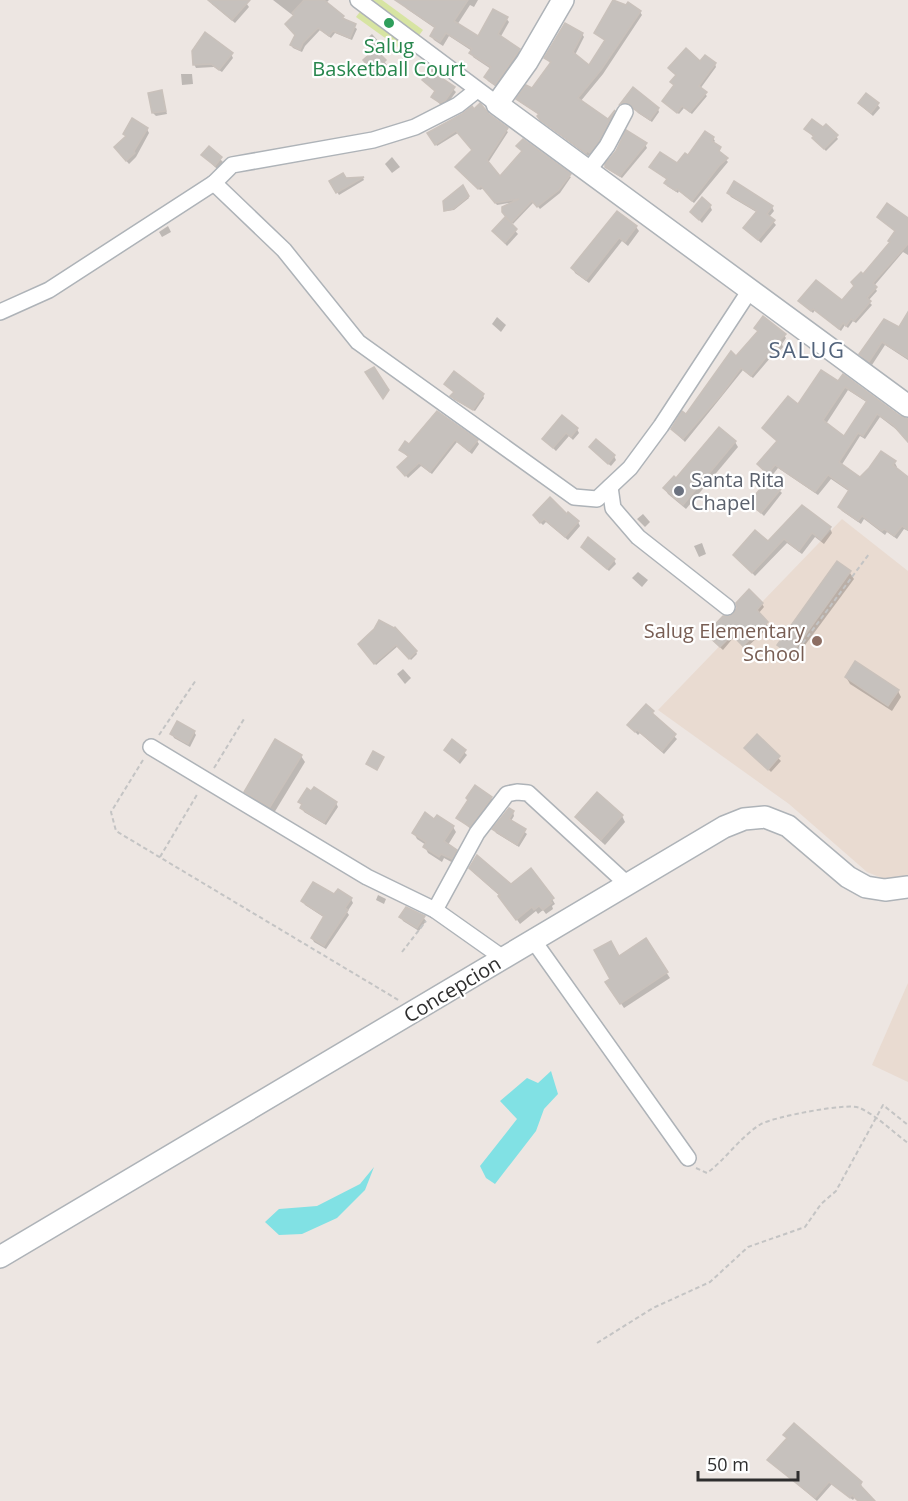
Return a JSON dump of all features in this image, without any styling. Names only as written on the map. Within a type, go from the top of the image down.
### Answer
[{"type":"main road","points":[[563,0],[527,62],[497,104],[908,406]]},
{"type":"main road","name":"Concepcion","points":[[0,1257],[724,827],[744,819],[765,817],[788,826],[848,877],[866,887],[885,890],[908,887]]},
{"type":"street","points":[[358,0],[497,104]]},
{"type":"street","points":[[0,312],[49,290],[214,183],[232,165],[373,140],[415,127],[458,105],[477,90]]},
{"type":"street","points":[[588,171],[607,146],[625,112]]},
{"type":"street","points":[[214,183],[284,250],[358,342],[574,497],[597,499],[630,468],[661,426],[750,290]]},
{"type":"street","points":[[610,487],[613,508],[638,537],[727,607]]},
{"type":"street","points":[[151,747],[367,877],[435,910],[503,958]]},
{"type":"street","points":[[435,910],[477,833],[507,794],[517,792],[528,793],[627,884]]},
{"type":"street","points":[[533,940],[688,1158]]},
{"type":"path","points":[[794,655],[869,554]]},
{"type":"path","points":[[196,680],[111,812],[116,831],[416,1010]]},
{"type":"path","points":[[402,952],[435,910]]},
{"type":"path","points":[[597,1343],[653,1308],[710,1282],[748,1247],[805,1227],[821,1204],[836,1191],[883,1105],[908,1125]]},
{"type":"path","points":[[688,1158],[698,1170],[707,1173],[716,1167],[739,1142],[762,1124],[820,1109],[858,1107],[908,1143]]},
{"type":"shaded area","name":"Salug Elementary School","points":[[842,519],[908,571],[908,880],[887,880],[867,872],[789,804],[658,710]]},
{"type":"shaded area","points":[[908,983],[908,1082],[872,1065]]},
{"type":"green space","name":"Salug Basketball Court","points":[[369,0],[382,0],[423,30],[406,53],[356,17]]},
{"type":"water","points":[[551,1071],[558,1094],[544,1109],[536,1131],[495,1184],[486,1178],[480,1166],[517,1119],[500,1101],[527,1078],[538,1083]]},
{"type":"water","points":[[374,1167],[365,1190],[337,1218],[302,1234],[279,1235],[265,1222],[279,1209],[317,1206],[360,1184]]},
{"type":"building","points":[[208,0],[250,0],[232,20]]},
{"type":"building","points":[[304,0],[324,0],[344,16],[342,18],[356,24],[350,38],[333,31],[329,36],[318,28],[303,43],[300,50],[290,45],[295,35],[285,24]]},
{"type":"building","points":[[395,0],[468,0],[454,21],[478,36],[493,9],[508,17],[498,34],[520,49],[495,85],[484,77],[491,67],[469,53],[472,49],[446,33],[440,42],[430,36],[435,27]]},
{"type":"building","points":[[613,0],[626,5],[628,2],[641,11],[601,70],[578,98],[608,119],[615,110],[599,141],[590,153],[587,151],[586,153],[540,120],[537,116],[539,114],[516,99],[526,85],[532,88],[551,62],[544,58],[565,23],[583,33],[573,52],[589,65],[605,40],[594,33]]},
{"type":"building","points":[[205,32],[233,53],[219,70],[211,64],[193,65],[192,51]]},
{"type":"building","points":[[686,48],[700,61],[705,55],[716,63],[699,86],[707,92],[690,112],[682,106],[677,113],[662,101],[674,85],[670,82],[676,75],[668,68]]},
{"type":"building","points":[[375,49],[386,60],[374,72],[363,60]]},
{"type":"building","points":[[432,67],[441,74],[439,76],[455,87],[445,101],[440,103],[431,97],[435,91],[422,80]]},
{"type":"building","points":[[633,87],[659,108],[650,120],[630,104],[625,102],[620,104]]},
{"type":"building","points":[[162,90],[166,111],[152,113],[148,93]]},
{"type":"building","points":[[866,93],[879,103],[871,113],[858,103]]},
{"type":"building","points":[[480,103],[489,114],[508,128],[487,160],[500,176],[522,151],[516,146],[523,139],[571,174],[559,190],[537,207],[532,201],[511,223],[502,212],[502,207],[519,199],[495,203],[481,186],[478,189],[455,167],[472,150],[456,131],[435,145],[427,133],[472,106],[474,109]]},
{"type":"building","points":[[132,118],[148,128],[134,151],[135,153],[126,161],[114,147],[126,136],[123,134]]},
{"type":"building","points":[[812,119],[823,127],[826,124],[838,135],[824,149],[812,138],[814,136],[804,129]]},
{"type":"building","points":[[626,130],[647,143],[620,176],[605,167],[605,164],[616,151]]},
{"type":"building","points":[[705,131],[714,137],[712,141],[721,147],[719,151],[728,158],[692,201],[677,189],[676,191],[664,183],[667,179],[649,167],[660,152],[677,163],[685,153],[688,155]]},
{"type":"building","points":[[209,146],[222,157],[215,166],[201,155]]},
{"type":"building","points":[[343,173],[346,178],[364,177],[336,193],[329,181]]},
{"type":"building","points":[[734,181],[773,206],[767,214],[775,220],[758,240],[743,228],[757,211],[727,193]]},
{"type":"building","points":[[463,185],[469,196],[453,209],[444,211],[443,201]]},
{"type":"building","points":[[702,197],[711,205],[699,220],[690,212]]},
{"type":"building","points":[[887,203],[908,218],[908,244],[873,283],[877,287],[867,298],[871,301],[854,321],[851,319],[846,326],[843,323],[839,329],[813,309],[811,311],[798,301],[816,280],[842,300],[854,286],[851,282],[861,272],[863,274],[890,242],[888,241],[895,231],[877,217]]},
{"type":"building","points":[[617,211],[637,226],[625,242],[619,238],[586,280],[571,268]]},
{"type":"building","points":[[505,217],[517,229],[505,243],[492,231]]},
{"type":"building","points":[[908,312],[908,358],[882,342],[869,362],[859,354],[884,319],[899,327]]},
{"type":"building","points":[[763,316],[786,334],[780,340],[782,342],[751,376],[741,368],[683,439],[671,429],[682,411],[686,414],[731,351],[736,356],[758,331],[754,328]]},
{"type":"building","points":[[374,367],[389,390],[383,399],[365,372]]},
{"type":"building","points":[[821,370],[838,381],[843,374],[900,416],[908,419],[908,442],[893,425],[877,414],[863,436],[858,433],[839,462],[860,477],[881,451],[896,461],[893,465],[908,477],[908,530],[902,526],[894,536],[884,529],[882,531],[862,516],[858,521],[838,507],[849,490],[828,475],[815,492],[775,465],[768,474],[757,464],[777,441],[762,428],[788,396],[798,404]],"holes":[[[845,387],[867,401],[844,436],[823,420]]]},
{"type":"building","points":[[454,371],[484,394],[473,410],[450,396],[454,392],[444,384]]},
{"type":"building","points":[[437,411],[478,440],[469,451],[455,440],[430,472],[419,463],[405,476],[397,467],[409,456],[399,450],[405,441],[409,444]]},
{"type":"building","points":[[562,415],[578,428],[571,437],[566,433],[553,448],[542,439]]},
{"type":"building","points":[[719,427],[736,441],[683,505],[663,488],[674,476],[676,478]]},
{"type":"building","points":[[596,439],[615,455],[608,464],[589,447]]},
{"type":"building","points":[[768,479],[781,489],[761,513],[749,503]]},
{"type":"building","points":[[550,497],[567,514],[568,512],[579,521],[565,537],[544,519],[540,523],[533,515]]},
{"type":"building","points":[[802,505],[831,527],[821,540],[812,533],[799,551],[784,539],[752,573],[733,555],[755,530],[768,541]]},
{"type":"building","points":[[588,537],[615,559],[607,569],[581,547]]},
{"type":"building","points":[[837,561],[851,571],[791,655],[777,645]]},
{"type":"building","points":[[749,589],[763,603],[757,610],[768,622],[743,646],[732,635],[720,647],[706,634],[723,616],[730,616],[734,613],[737,608],[736,603]]},
{"type":"building","points":[[379,620],[395,627],[417,651],[409,659],[396,645],[374,664],[358,644],[374,629]]},
{"type":"building","points":[[855,661],[899,690],[888,706],[845,677]]},
{"type":"building","points":[[646,704],[654,711],[652,713],[676,734],[662,751],[637,730],[635,732],[627,725]]},
{"type":"building","points":[[177,721],[195,731],[188,744],[170,734]]},
{"type":"building","points":[[757,734],[780,756],[768,770],[744,748]]},
{"type":"building","points":[[275,739],[302,755],[270,807],[244,792]]},
{"type":"building","points":[[452,739],[466,750],[458,761],[444,750]]},
{"type":"building","points":[[373,751],[384,757],[377,770],[366,764]]},
{"type":"building","points":[[475,785],[492,797],[470,827],[456,818]]},
{"type":"building","points":[[314,787],[337,802],[324,823],[300,808],[302,804],[298,802],[307,788],[311,791]]},
{"type":"building","points":[[597,792],[623,815],[601,840],[575,817]]},
{"type":"building","points":[[509,808],[514,811],[509,819],[526,829],[517,845],[492,829]]},
{"type":"building","points":[[425,812],[434,819],[437,815],[454,826],[444,841],[457,850],[452,859],[441,854],[439,857],[423,847],[426,842],[412,833]]},
{"type":"building","points":[[477,855],[511,884],[531,868],[554,898],[550,901],[552,903],[543,910],[539,906],[534,910],[532,907],[516,920],[498,896],[500,895],[469,868]]},
{"type":"building","points":[[313,882],[334,894],[338,889],[352,898],[345,908],[348,910],[324,946],[311,938],[324,916],[301,901]]},
{"type":"building","points":[[406,907],[425,916],[417,928],[399,917]]},
{"type":"building","points":[[646,938],[668,972],[620,1004],[605,982],[610,979],[594,950],[611,941],[619,956]]},
{"type":"building","points":[[794,1423],[862,1482],[860,1485],[875,1501],[858,1501],[852,1495],[850,1498],[829,1482],[815,1498],[767,1460],[787,1438],[783,1435]]},
{"type":"place","name":"Salug Basketball Court","points":[[389,23]]},
{"type":"place","name":"Santa Rita Chapel","points":[[679,491]]},
{"type":"place","name":"Salug Elementary School","points":[[817,641]]},
{"type":"district","name":"SALUG","points":[[807,349]]}]
